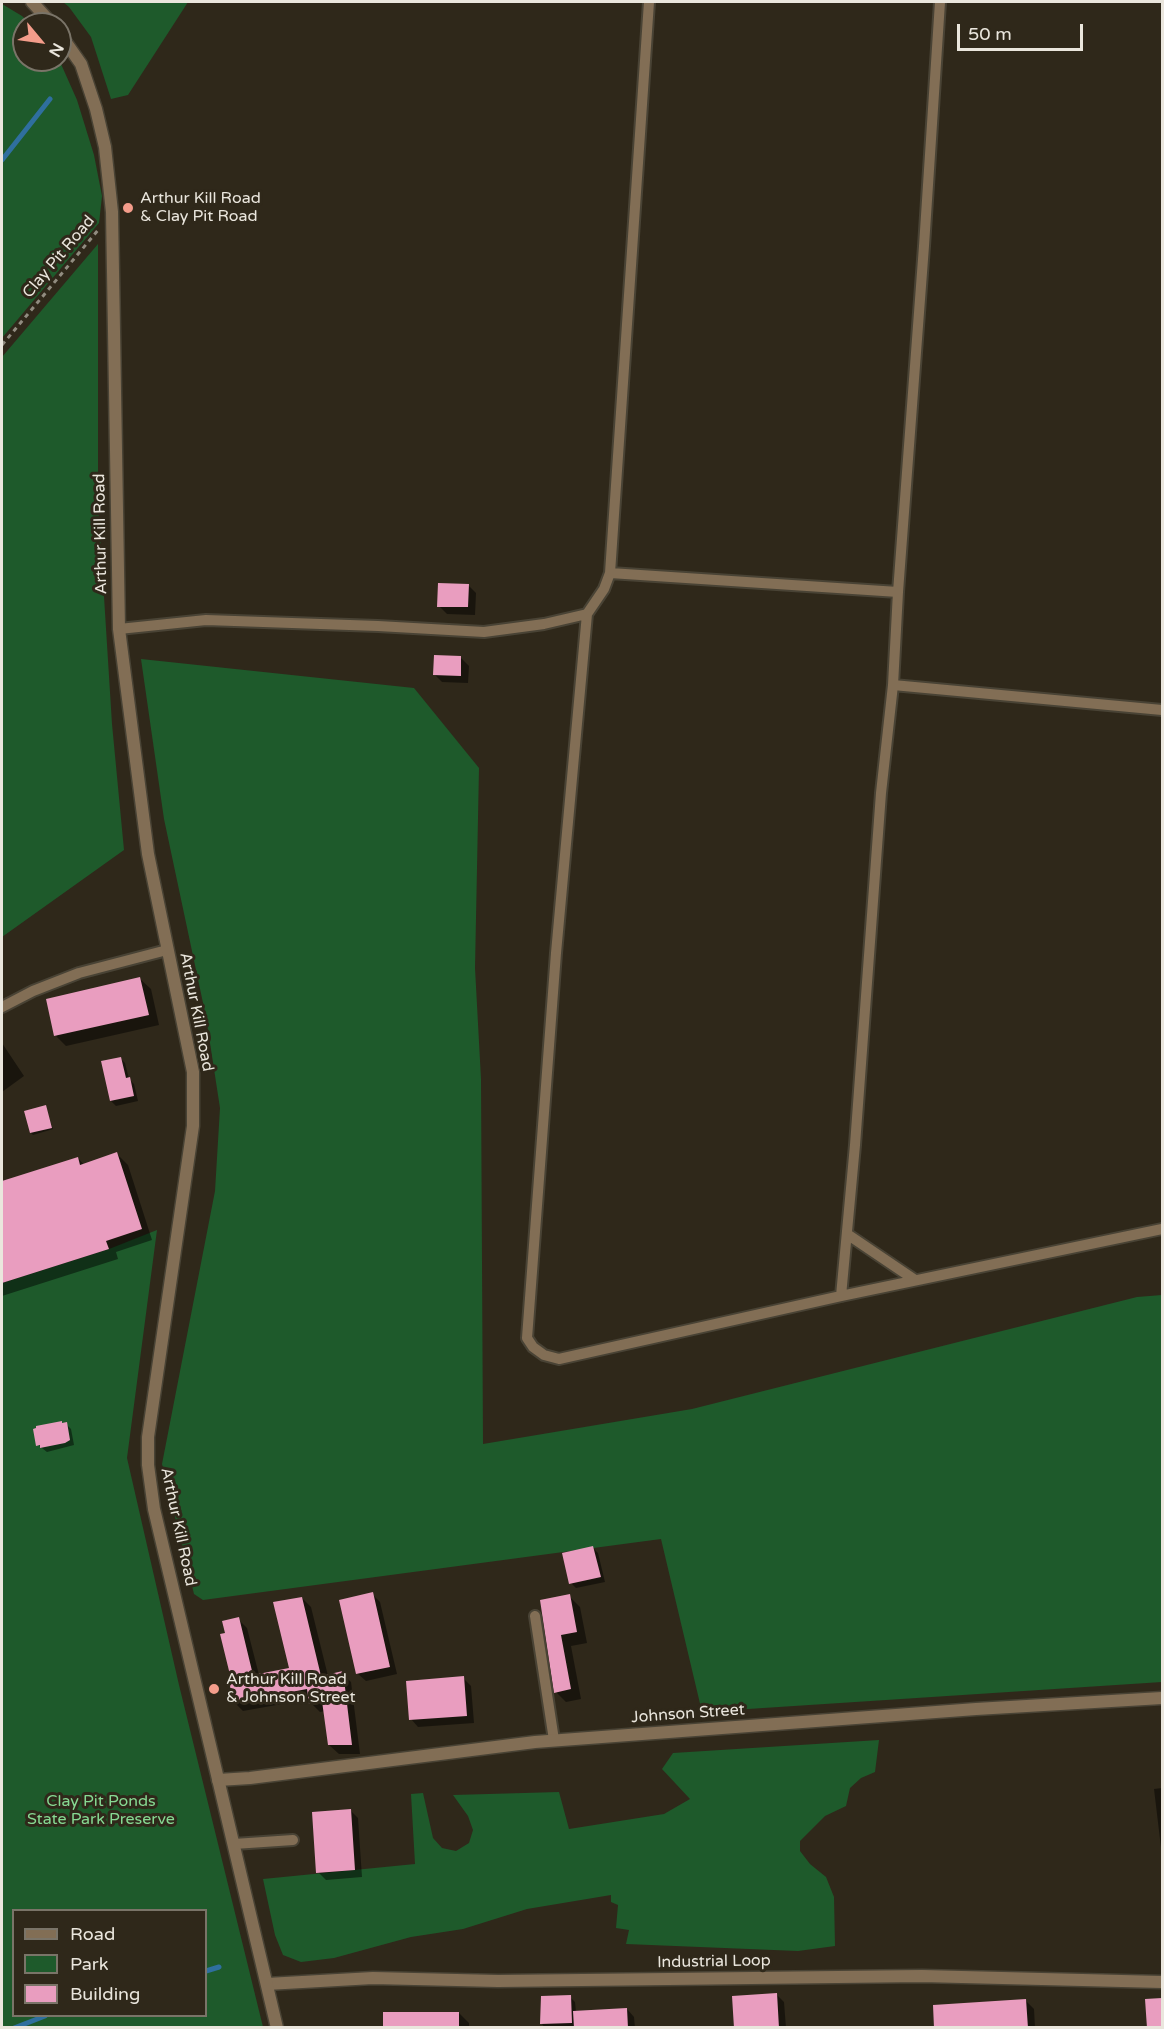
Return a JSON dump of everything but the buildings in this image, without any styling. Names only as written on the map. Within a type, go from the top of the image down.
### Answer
[{"type":"street","name":"Arthur Kill Road","points":[[72,51],[81,64],[96,109],[105,147],[112,212],[119,629],[148,854],[192,1072],[193,1126],[148,1437],[148,1465],[154,1509],[277,2028]]},
{"type":"street","name":"Johnson Street","points":[[218,1780],[554,1740],[976,1709],[1162,1698]]},
{"type":"street","name":"Industrial Loop","points":[[267,1984],[373,1978],[498,1981],[922,1976],[1162,1982]]},
{"type":"lane","points":[[649,2],[610,573],[604,589],[587,614],[556,953],[526,1338],[544,1355],[559,1359],[915,1280],[1162,1229]]},
{"type":"lane","points":[[841,1296],[881,792],[893,685],[939,2]]},
{"type":"lane","points":[[610,573],[898,592]]},
{"type":"lane","points":[[119,629],[206,620],[484,632],[544,624],[587,614]]},
{"type":"lane","points":[[893,685],[1162,710]]},
{"type":"lane","points":[[2,1007],[33,991],[79,973],[167,950]]},
{"type":"lane","points":[[847,1233],[915,1280]]},
{"type":"lane","points":[[535,1616],[554,1740]]},
{"type":"lane","points":[[234,1844],[293,1840]]},
{"type":"path","name":"Clay Pit Road","points":[[2,345],[112,212]]},
{"type":"green space","points":[[63,2],[188,2],[128,95],[111,99],[91,37]]},
{"type":"green space","points":[[2,4],[15,12],[12,12],[12,72],[64,72],[77,100],[94,155],[102,196],[99,223],[2,338]]},
{"type":"green space","points":[[98,244],[98,501],[112,724],[124,850],[2,937],[2,357]]},
{"type":"green space","points":[[141,659],[414,688],[479,768],[475,968],[481,1079],[483,1444],[692,1409],[1137,1297],[1162,1295],[1162,1682],[702,1712],[661,1539],[203,1600],[194,1594],[162,1464],[215,1191],[220,1108],[206,1017],[164,819]]},
{"type":"green space","name":"Clay Pit Ponds State Park Preserve","points":[[157,1230],[127,1458],[179,1685],[263,2027],[2,2027],[2,1283],[109,1249]]},
{"type":"green space","points":[[879,1740],[875,1772],[861,1778],[850,1788],[846,1806],[825,1816],[800,1841],[800,1851],[810,1864],[826,1877],[834,1897],[835,1946],[798,1951],[626,1944],[629,1930],[616,1928],[618,1905],[611,1902],[611,1895],[527,1909],[463,1929],[411,1937],[334,1958],[301,1962],[283,1955],[275,1935],[263,1879],[415,1864],[411,1794],[423,1793],[433,1838],[442,1848],[456,1851],[469,1843],[473,1830],[468,1816],[453,1795],[559,1792],[569,1829],[664,1814],[690,1799],[662,1769],[673,1753]]},
{"type":"waterway","points":[[2,160],[50,99]]},
{"type":"waterway","points":[[207,1971],[219,1967]]},
{"type":"waterway","points":[[14,2028],[42,2017]]},
{"type":"place","name":"Arthur Kill Road & Clay Pit Road","points":[[128,208]]},
{"type":"place","name":"Arthur Kill Road & Johnson Street","points":[[214,1689]]}]
